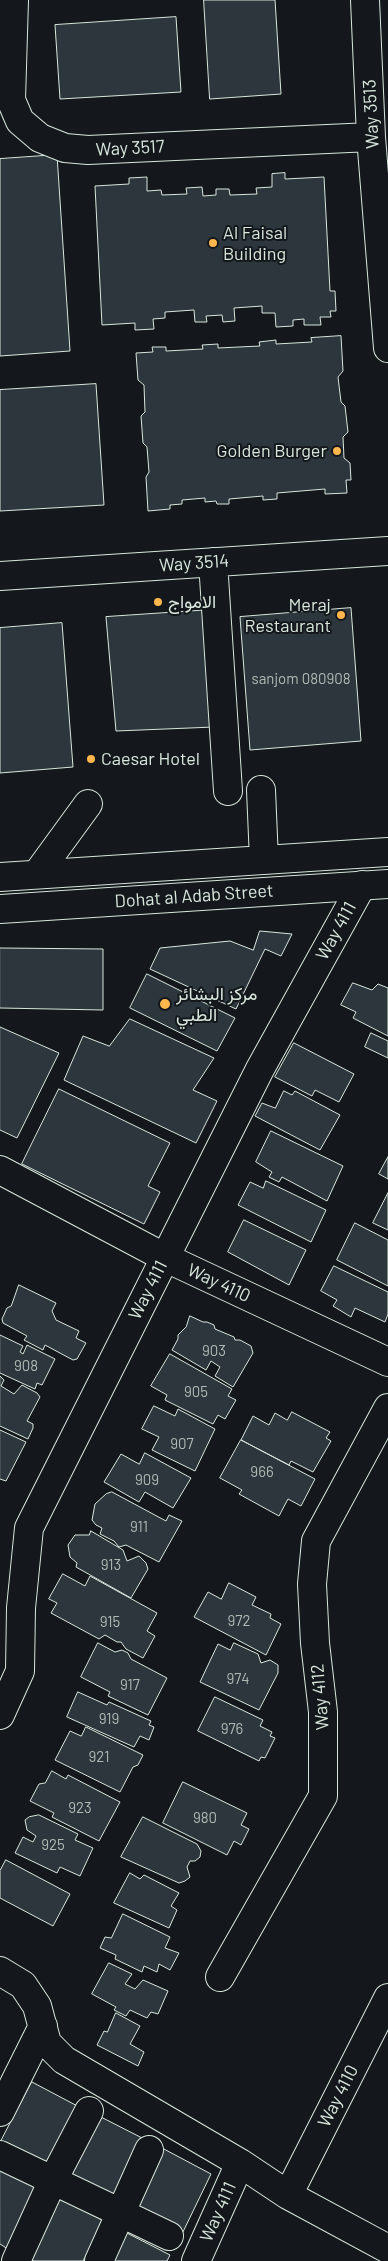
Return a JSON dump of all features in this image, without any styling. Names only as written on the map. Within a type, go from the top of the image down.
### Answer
[{"type":"street","name":"Way 3517","points":[[14,0],[11,100],[20,121],[40,138],[65,148],[88,150],[371,137]]},
{"type":"street","name":"Way 3513","points":[[365,0],[371,137],[388,348]]},
{"type":"street","name":"Way 3514","points":[[0,576],[388,551]]},
{"type":"street","points":[[213,562],[228,791]]},
{"type":"street","points":[[261,790],[264,860]]},
{"type":"street","points":[[37,874],[88,804]]},
{"type":"street","name":"Dohat al Adab Street","points":[[0,877],[264,860],[385,850]]},
{"type":"street","name":"Dohat al Adab Street","points":[[0,909],[375,884]]},
{"type":"street","name":"Way 4111","points":[[0,1715],[20,1671],[21,1608],[29,1528],[164,1256],[260,1069],[375,884]]},
{"type":"street","name":"Way 4110","points":[[0,1170],[164,1256],[388,1362]]},
{"type":"street","name":"Way 4112","points":[[220,1977],[323,1796],[323,1712],[315,1643],[312,1584],[316,1541],[388,1408]]},
{"type":"street","points":[[0,1971],[23,1985],[37,2006],[47,2043],[64,2060],[240,2163],[288,2195],[388,2249]]},
{"type":"street","name":"Way 4110","points":[[288,2195],[388,1998]]},
{"type":"street","points":[[0,2112],[43,2026]]},
{"type":"street","points":[[16,2261],[53,2180],[90,2111]]},
{"type":"street","points":[[99,2261],[149,2150]]},
{"type":"street","points":[[0,2155],[169,2236]]},
{"type":"street","name":"Way 4111","points":[[196,2261],[240,2163]]},
{"type":"building","points":[[204,0],[275,0],[281,94],[210,99]]},
{"type":"building","points":[[176,17],[181,92],[60,99],[55,25]]},
{"type":"building","points":[[57,155],[70,351],[0,356],[0,159]]},
{"type":"building","name":"Al Faisal Building","points":[[285,173],[285,179],[324,177],[330,291],[335,291],[336,311],[330,311],[331,317],[320,317],[321,325],[304,325],[304,319],[293,320],[293,326],[276,327],[275,313],[262,313],[262,306],[234,308],[235,321],[223,322],[222,315],[206,316],[207,322],[195,322],[194,310],[165,312],[165,318],[153,319],[154,329],[135,330],[135,323],[102,325],[95,186],[129,184],[129,178],[147,177],[147,191],[161,190],[162,195],[187,194],[186,188],[202,187],[203,196],[216,195],[216,189],[229,189],[230,195],[257,194],[256,188],[272,187],[272,174]]},
{"type":"building","points":[[341,336],[343,371],[338,377],[341,402],[345,406],[348,432],[343,437],[344,458],[350,463],[351,480],[346,480],[347,493],[325,494],[325,489],[277,493],[277,499],[263,500],[263,496],[229,499],[229,504],[217,504],[216,501],[205,502],[205,498],[182,500],[182,504],[170,505],[170,509],[148,511],[146,477],[149,472],[147,447],[143,443],[141,416],[145,412],[144,385],[138,380],[136,353],[153,352],[152,347],[166,347],[166,351],[203,349],[202,345],[218,344],[218,348],[260,346],[259,342],[276,340],[276,344],[312,342],[311,338]]},
{"type":"building","points":[[96,384],[104,505],[0,511],[0,390]]},
{"type":"building","points":[[351,608],[361,741],[250,750],[240,617]]},
{"type":"building","points":[[210,610],[214,727],[116,731],[106,617]]},
{"type":"building","points":[[62,623],[73,767],[0,773],[0,628]]},
{"type":"building","points":[[260,931],[292,934],[281,956],[265,949],[236,1009],[150,969],[160,948],[230,941],[253,950]]},
{"type":"building","points":[[0,948],[103,949],[103,1010],[0,1008]]},
{"type":"building","points":[[147,974],[235,1018],[217,1051],[130,1008]]},
{"type":"building","points":[[353,983],[372,990],[378,984],[388,988],[388,1036],[353,1018],[356,1012],[341,1005]]},
{"type":"building","points":[[130,1019],[214,1058],[193,1090],[217,1101],[196,1143],[64,1080],[83,1036],[109,1046]]},
{"type":"building","points":[[0,1027],[59,1053],[17,1138],[0,1130]]},
{"type":"building","points":[[371,1033],[388,1041],[388,1058],[365,1047]]},
{"type":"building","points":[[294,1043],[354,1074],[339,1102],[315,1090],[312,1096],[275,1077]]},
{"type":"building","points":[[59,1089],[170,1143],[148,1186],[160,1192],[144,1224],[22,1164]]},
{"type":"building","points":[[284,1091],[292,1095],[295,1091],[340,1115],[320,1150],[255,1116],[262,1103],[275,1108]]},
{"type":"building","points":[[271,1131],[343,1166],[327,1201],[282,1177],[279,1182],[269,1177],[272,1172],[256,1162]]},
{"type":"building","points":[[388,1157],[388,1179],[379,1174]]},
{"type":"building","points":[[266,1181],[326,1210],[311,1242],[238,1205],[250,1182],[263,1188]]},
{"type":"building","points":[[388,1193],[388,1230],[373,1223]]},
{"type":"building","points":[[244,1220],[306,1250],[289,1285],[228,1252]]},
{"type":"building","points":[[355,1223],[388,1240],[388,1286],[337,1260]]},
{"type":"building","points":[[334,1266],[388,1292],[388,1314],[385,1322],[355,1308],[351,1317],[333,1306],[337,1300],[321,1291]]},
{"type":"building","points":[[19,1285],[56,1303],[52,1311],[56,1320],[79,1331],[76,1338],[86,1343],[77,1359],[73,1360],[45,1345],[43,1350],[24,1340],[27,1336],[3,1323],[2,1319],[7,1308],[11,1306]]},
{"type":"building","points":[[190,1316],[214,1325],[215,1329],[251,1346],[253,1353],[233,1387],[215,1376],[220,1367],[211,1361],[206,1370],[172,1350],[178,1335],[186,1327]]},
{"type":"building","points":[[0,1335],[23,1346],[20,1352],[23,1354],[27,1345],[55,1359],[42,1385],[37,1383],[35,1389],[0,1373]]},
{"type":"building","points":[[170,1354],[232,1389],[228,1396],[236,1400],[225,1419],[218,1415],[213,1424],[165,1400],[167,1395],[151,1386]]},
{"type":"building","points":[[0,1376],[4,1380],[1,1386],[14,1394],[22,1385],[37,1393],[40,1397],[27,1421],[33,1424],[28,1439],[0,1426]]},
{"type":"building","points":[[154,1406],[175,1416],[178,1409],[215,1429],[195,1471],[152,1450],[159,1437],[142,1429]]},
{"type":"building","points":[[292,1412],[330,1432],[326,1438],[331,1441],[313,1472],[291,1461],[289,1465],[241,1440],[253,1416],[269,1425],[275,1413],[287,1420]]},
{"type":"building","points":[[0,1430],[26,1442],[6,1481],[0,1479]]},
{"type":"building","points":[[241,1440],[315,1479],[301,1506],[288,1499],[279,1516],[239,1494],[242,1490],[220,1478]]},
{"type":"building","points":[[145,1453],[191,1478],[173,1508],[145,1492],[139,1502],[104,1482],[121,1454],[139,1464]]},
{"type":"building","points":[[112,1492],[166,1521],[169,1515],[182,1521],[159,1562],[126,1545],[119,1547],[114,1541],[100,1534],[102,1528],[92,1520],[95,1504],[106,1494]]},
{"type":"building","points":[[91,1531],[123,1550],[127,1561],[139,1556],[146,1563],[148,1569],[131,1598],[76,1567],[77,1563],[70,1557],[68,1545],[75,1535],[89,1535]]},
{"type":"building","points":[[63,1574],[85,1586],[90,1576],[157,1613],[147,1631],[155,1636],[143,1658],[126,1649],[121,1642],[117,1642],[105,1635],[99,1639],[51,1613],[57,1603],[49,1599]]},
{"type":"building","points":[[229,1583],[256,1597],[252,1605],[271,1614],[270,1618],[281,1624],[266,1655],[194,1617],[208,1592],[221,1599]]},
{"type":"building","points":[[98,1643],[115,1652],[122,1650],[128,1653],[131,1659],[167,1678],[148,1715],[108,1696],[110,1692],[81,1677]]},
{"type":"building","points":[[234,1643],[258,1654],[261,1663],[270,1660],[278,1665],[278,1673],[259,1710],[200,1682],[218,1644],[230,1650]]},
{"type":"building","points":[[78,1692],[107,1705],[109,1702],[151,1721],[149,1725],[154,1727],[149,1740],[140,1736],[134,1747],[67,1717]]},
{"type":"building","points":[[215,1697],[263,1720],[260,1726],[272,1732],[270,1736],[275,1738],[265,1758],[261,1757],[259,1761],[198,1731]]},
{"type":"building","points":[[86,1727],[143,1755],[138,1765],[133,1767],[120,1792],[55,1760],[70,1731],[81,1736]]},
{"type":"building","points":[[52,1771],[66,1779],[68,1775],[120,1802],[99,1841],[52,1817],[54,1813],[30,1801],[39,1784],[45,1783]]},
{"type":"building","points":[[183,1782],[247,1813],[241,1825],[249,1829],[241,1845],[234,1841],[227,1855],[163,1823]]},
{"type":"building","points":[[39,1815],[78,1834],[75,1840],[93,1848],[80,1876],[60,1867],[57,1873],[15,1853],[23,1837],[33,1842],[36,1836],[27,1830],[25,1820]]},
{"type":"building","points":[[143,1817],[197,1844],[201,1851],[200,1857],[195,1861],[190,1861],[187,1867],[190,1877],[185,1881],[179,1883],[121,1857]]},
{"type":"building","points":[[6,1860],[70,1894],[53,1926],[0,1898],[0,1871]]},
{"type":"building","points":[[130,1873],[140,1879],[144,1875],[179,1893],[171,1906],[177,1910],[169,1928],[114,1903]]},
{"type":"building","points":[[123,1914],[170,1937],[165,1948],[179,1953],[170,1970],[159,1964],[157,1972],[144,1966],[142,1972],[115,1959],[116,1955],[100,1948],[105,1937],[111,1938]]},
{"type":"building","points":[[109,1963],[132,1974],[125,1984],[135,1989],[143,1980],[168,1991],[158,2014],[151,2012],[147,2018],[130,2010],[126,2016],[114,2010],[116,2007],[92,1994]]},
{"type":"building","points":[[116,2013],[140,2026],[130,2044],[144,2052],[138,2066],[97,2045],[104,2031],[107,2032]]},
{"type":"building","points":[[32,2082],[83,2109],[52,2171],[0,2143]]},
{"type":"building","points":[[97,2115],[148,2141],[116,2201],[65,2176]]},
{"type":"building","points":[[162,2148],[211,2174],[181,2236],[130,2209]]},
{"type":"building","points":[[0,2168],[44,2188],[11,2251],[0,2244]]},
{"type":"building","points":[[55,2195],[104,2221],[83,2261],[34,2261],[25,2256]]},
{"type":"building","points":[[121,2230],[170,2255],[167,2261],[105,2261]]},
{"type":"place","name":"Al Faisal Building","points":[[213,243]]},
{"type":"place","name":"Golden Burger","points":[[337,451]]},
{"type":"place","name":"الامواج","points":[[158,602]]},
{"type":"place","name":"Meraj Restaurant","points":[[341,615]]},
{"type":"place","name":"Caesar Hotel","points":[[91,759]]},
{"type":"place","name":"مركز البشائر الطبي","points":[[165,1004]]}]
